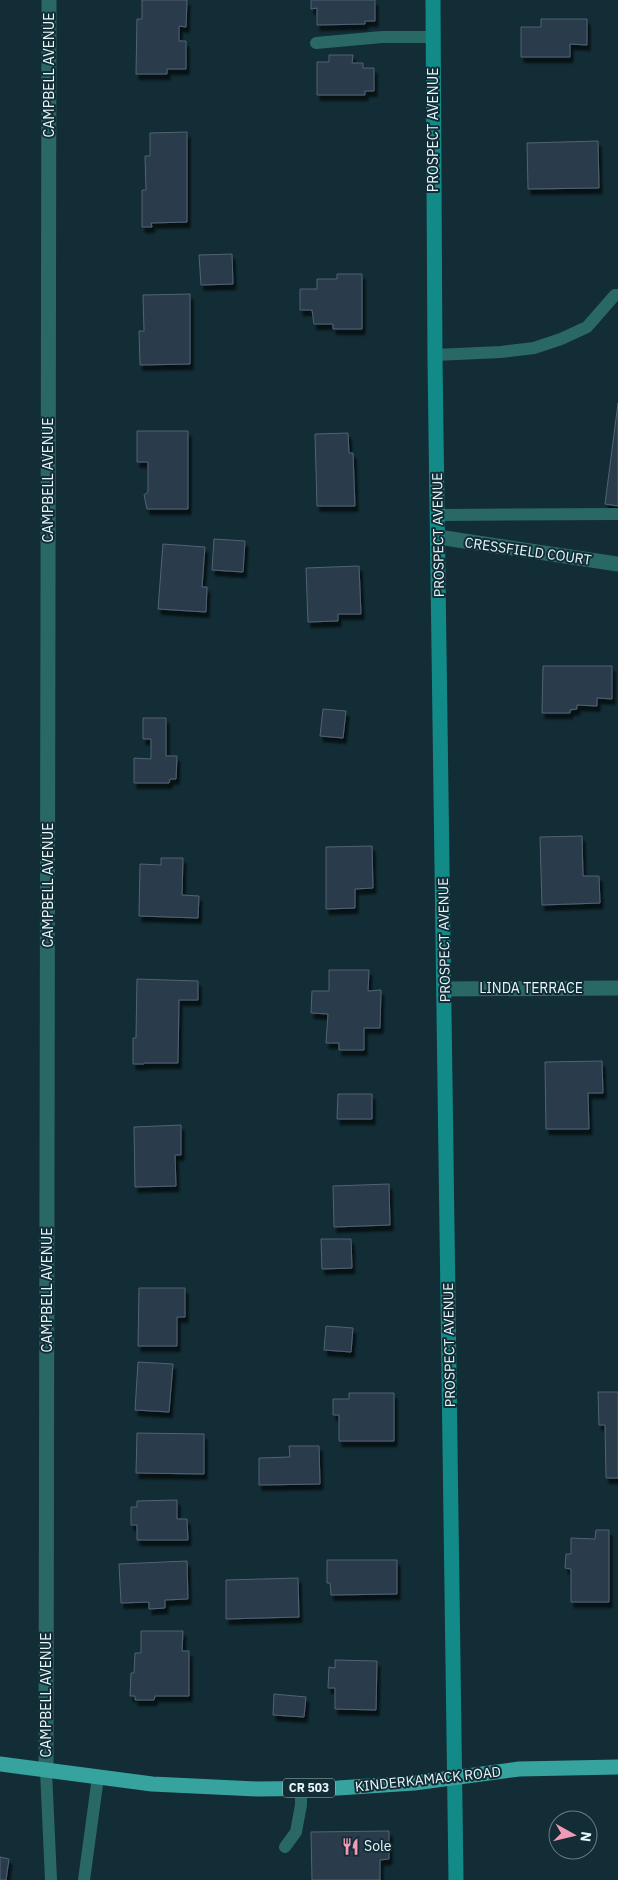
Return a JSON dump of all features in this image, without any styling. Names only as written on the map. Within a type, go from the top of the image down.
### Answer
[{"type":"main road","name":"PROSPECT AVENUE","points":[[432,0],[437,515],[456,1880]]},
{"type":"main road","name":"KINDERKAMACK ROAD","points":[[0,1764],[152,1784],[258,1788],[414,1783],[519,1769],[618,1767]]},
{"type":"street","name":"CAMPBELL AVENUE","points":[[46,1771],[49,0]]},
{"type":"street","name":"CRESSFIELD COURT","points":[[438,537],[618,564]]},
{"type":"street","name":"LINDA TERRACE","points":[[444,989],[618,988]]},
{"type":"lane","points":[[316,43],[382,37],[433,37]]},
{"type":"lane","points":[[435,355],[501,352],[534,348],[561,339],[587,327],[615,295],[618,295]]},
{"type":"lane","points":[[437,515],[618,514]]},
{"type":"lane","points":[[46,1771],[51,1880]]},
{"type":"lane","points":[[84,1880],[98,1777]]},
{"type":"lane","points":[[286,1847],[296,1832],[301,1804],[301,1788]]},
{"type":"building","points":[[142,0],[187,0],[186,27],[179,26],[179,41],[186,41],[186,69],[167,69],[167,74],[136,74],[137,19],[142,19]]},
{"type":"building","points":[[311,0],[375,0],[375,21],[365,21],[365,24],[317,25],[317,8],[311,9]]},
{"type":"building","points":[[541,19],[587,19],[587,45],[570,44],[570,57],[521,57],[521,27],[541,27]]},
{"type":"building","points":[[329,55],[353,55],[352,63],[363,63],[363,68],[374,68],[374,91],[365,91],[365,95],[317,95],[317,62],[329,62]]},
{"type":"building","points":[[187,132],[187,222],[151,223],[152,227],[142,227],[142,190],[146,190],[145,156],[150,156],[150,133]]},
{"type":"building","points":[[598,141],[599,188],[528,189],[527,143]]},
{"type":"building","points":[[232,254],[233,284],[201,285],[199,255]]},
{"type":"building","points":[[337,274],[362,274],[362,329],[333,329],[333,324],[314,324],[312,310],[300,310],[300,289],[317,289],[317,279],[337,279]]},
{"type":"building","points":[[190,294],[190,364],[140,365],[139,331],[144,331],[143,295]]},
{"type":"building","points":[[618,403],[618,506],[605,504]]},
{"type":"building","points":[[137,431],[188,431],[188,509],[147,509],[144,495],[148,492],[148,462],[137,462]]},
{"type":"building","points":[[348,433],[349,453],[353,453],[355,506],[317,506],[315,434]]},
{"type":"building","points":[[214,539],[245,541],[243,572],[212,570]]},
{"type":"building","points":[[163,544],[205,547],[202,587],[207,587],[206,612],[158,609]]},
{"type":"building","points":[[359,566],[361,614],[338,614],[338,621],[308,622],[306,568]]},
{"type":"building","points":[[543,666],[612,666],[612,699],[597,698],[597,706],[577,705],[577,709],[570,710],[570,713],[542,713]]},
{"type":"building","points":[[323,709],[346,711],[343,738],[320,736]]},
{"type":"building","points":[[143,718],[166,718],[166,756],[177,756],[176,779],[170,779],[169,783],[134,783],[134,758],[151,759],[151,739],[143,739]]},
{"type":"building","points":[[582,836],[583,876],[599,876],[600,903],[542,905],[540,837]]},
{"type":"building","points":[[372,846],[373,888],[355,889],[355,908],[326,909],[326,847]]},
{"type":"building","points":[[161,858],[183,858],[182,895],[199,896],[198,918],[139,916],[140,864],[161,865]]},
{"type":"building","points":[[329,970],[369,970],[368,991],[381,990],[380,1028],[364,1028],[364,1050],[339,1050],[339,1043],[326,1043],[328,1014],[311,1013],[312,991],[329,991]]},
{"type":"building","points":[[137,979],[198,981],[198,1000],[179,1000],[178,1063],[133,1064],[133,1038],[136,1038]]},
{"type":"building","points":[[602,1061],[603,1093],[588,1093],[589,1129],[546,1129],[545,1062]]},
{"type":"building","points":[[338,1094],[372,1094],[372,1119],[337,1119]]},
{"type":"building","points":[[181,1125],[181,1155],[175,1155],[176,1186],[135,1187],[134,1127]]},
{"type":"building","points":[[389,1184],[390,1225],[334,1227],[333,1186]]},
{"type":"building","points":[[321,1239],[351,1239],[352,1268],[322,1269]]},
{"type":"building","points":[[139,1288],[185,1288],[185,1317],[177,1317],[177,1346],[138,1346]]},
{"type":"building","points":[[326,1326],[353,1328],[351,1352],[324,1350]]},
{"type":"building","points":[[138,1362],[173,1364],[169,1412],[135,1410]]},
{"type":"building","points":[[598,1392],[618,1392],[618,1478],[606,1478],[605,1425],[599,1425]]},
{"type":"building","points":[[349,1393],[394,1393],[394,1441],[339,1441],[339,1415],[333,1415],[333,1399],[349,1399]]},
{"type":"building","points":[[137,1433],[204,1434],[204,1474],[136,1473]]},
{"type":"building","points":[[289,1446],[319,1446],[320,1484],[259,1485],[259,1458],[290,1457]]},
{"type":"building","points":[[177,1500],[177,1519],[187,1519],[188,1540],[137,1540],[137,1525],[131,1525],[131,1507],[137,1507],[137,1501]]},
{"type":"building","points":[[596,1530],[609,1530],[609,1602],[571,1602],[571,1569],[565,1568],[566,1554],[571,1554],[571,1538],[595,1539]]},
{"type":"building","points":[[327,1560],[397,1560],[397,1594],[331,1595],[330,1583],[327,1583]]},
{"type":"building","points":[[187,1561],[188,1599],[165,1600],[165,1608],[149,1609],[149,1602],[121,1603],[119,1564]]},
{"type":"building","points":[[298,1578],[299,1617],[226,1619],[226,1580]]},
{"type":"building","points":[[141,1631],[183,1631],[182,1651],[189,1651],[189,1696],[155,1696],[154,1700],[135,1700],[135,1696],[130,1696],[131,1673],[134,1673],[135,1653],[141,1653]]},
{"type":"building","points":[[335,1660],[377,1661],[376,1710],[335,1709],[335,1688],[328,1688],[329,1667],[335,1668]]},
{"type":"building","points":[[274,1694],[306,1697],[304,1717],[273,1715]]},
{"type":"building","name":"Sole","points":[[389,1831],[389,1859],[380,1860],[380,1880],[312,1880],[311,1832]]},
{"type":"building","points":[[0,1857],[9,1859],[6,1880],[0,1880]]},
{"type":"place","name":"Sole","points":[[350,1846]]}]
